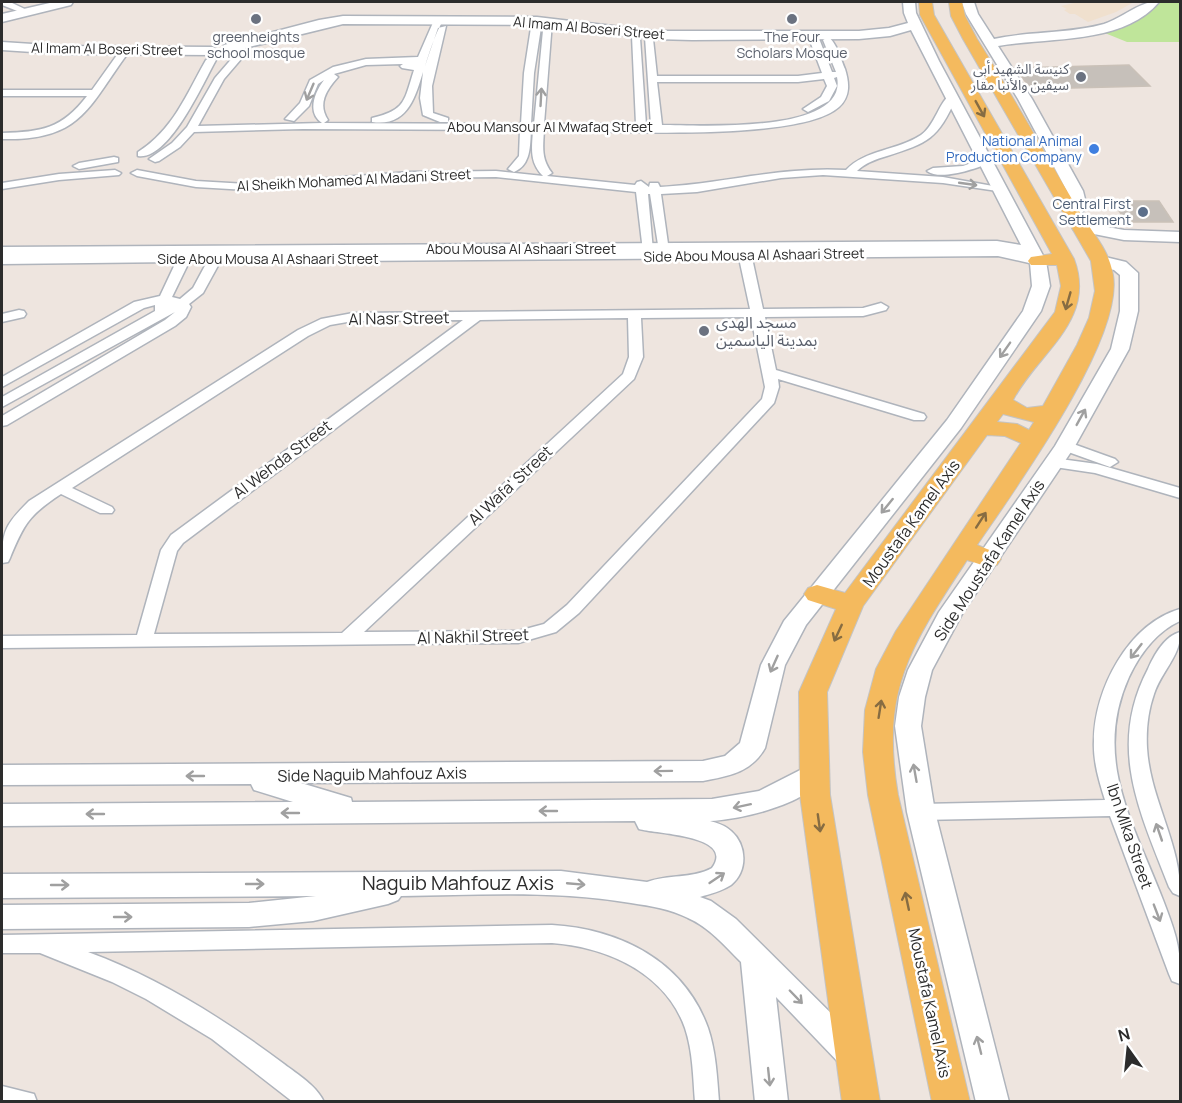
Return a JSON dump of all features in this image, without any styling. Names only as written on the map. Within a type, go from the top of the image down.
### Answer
[{"type":"main road","name":"Moustafa Kamel Axis","points":[[861,1101],[815,795],[813,693],[822,666],[851,604],[1065,313],[1071,292],[1071,281],[1064,259],[938,58],[927,15],[912,2]]},
{"type":"main road","name":"Moustafa Kamel Axis","points":[[951,1101],[883,792],[878,738],[879,710],[885,686],[906,634],[1055,409],[1102,314],[1106,285],[1100,259],[1077,215],[1051,173],[991,56],[958,16],[955,2]]},
{"type":"main road","points":[[1038,261],[1064,259]]},
{"type":"main road","points":[[1001,399],[1011,410],[1023,414],[1042,415],[1055,409]]},
{"type":"main road","points":[[980,428],[1009,429],[1034,441]]},
{"type":"main road","points":[[962,549],[987,559]]},
{"type":"main road","points":[[817,594],[851,604]]},
{"type":"street","points":[[3,2],[28,6]]},
{"type":"street","points":[[2,12],[28,6],[67,2]]},
{"type":"street","points":[[817,594],[954,424],[1028,317],[1041,286],[1038,261],[951,98],[938,58],[915,25],[912,2]]},
{"type":"street","points":[[968,2],[991,56],[1006,38],[1087,25],[1112,17],[1136,2]]},
{"type":"street","points":[[981,30],[1006,38],[1064,36],[1109,26],[1137,14],[1153,2]]},
{"type":"street","points":[[2,18],[28,6]]},
{"type":"street","points":[[372,120],[392,116],[405,108],[420,64],[441,23]]},
{"type":"street","points":[[441,23],[424,108],[428,115],[444,120]]},
{"type":"street","name":"Al Imam Al Boseri Street","points":[[2,46],[210,56],[224,61],[236,53],[336,26],[441,23],[542,24],[674,36],[843,38],[903,46],[938,58]]},
{"type":"street","points":[[514,169],[524,156],[525,123],[542,24]]},
{"type":"street","points":[[542,24],[537,160],[546,173]]},
{"type":"street","name":"Al Imam Al Boseri Street","points":[[542,24],[642,38],[821,40],[883,33],[915,25]]},
{"type":"street","points":[[642,38],[653,79],[656,124]]},
{"type":"street","points":[[640,124],[642,38]]},
{"type":"street","name":"Abou Mansour Al Mwafaq Street","points":[[656,124],[747,127],[799,120],[818,114],[835,105],[843,96],[844,87],[834,78],[821,40]]},
{"type":"street","name":"Al Imam Al Boseri Street","points":[[2,53],[118,53]]},
{"type":"street","points":[[2,136],[66,124],[74,118],[86,95],[118,53]]},
{"type":"street","points":[[2,186],[59,177],[137,173],[154,163],[191,129],[236,53]]},
{"type":"street","points":[[115,173],[108,167],[127,156],[158,144],[170,132],[210,56]]},
{"type":"street","points":[[290,120],[305,104],[314,82],[336,69],[366,62],[420,64],[431,70]]},
{"type":"street","points":[[323,120],[317,112],[317,107],[325,84],[337,75],[375,65],[420,64]]},
{"type":"street","points":[[653,79],[834,78]]},
{"type":"street","name":"Abou Mansour Al Mwafaq Street","points":[[191,129],[304,123],[656,124],[737,122],[787,115],[819,104],[829,94],[834,78]]},
{"type":"street","points":[[2,95],[86,95]]},
{"type":"street","points":[[850,171],[920,141],[928,135],[943,116],[951,98]]},
{"type":"street","name":"Abou Mansour Al Mwafaq Street","points":[[197,119],[290,120],[304,123],[323,120],[417,123],[444,120],[525,123]]},
{"type":"street","points":[[2,130],[29,132]]},
{"type":"street","points":[[2,180],[127,156]]},
{"type":"street","name":"Al Sheikh Mohamed Al Madani Street","points":[[127,156],[195,176],[249,180],[413,168],[514,169],[642,188]]},
{"type":"street","name":"Al Sheikh Mohamed Al Madani Street","points":[[137,173],[196,184],[247,187],[410,175],[496,174],[642,188],[697,189],[781,175],[850,171],[953,171],[985,161]]},
{"type":"street","name":"Al Sheikh Mohamed Al Madani Street","points":[[850,171],[943,180],[1000,190]]},
{"type":"street","points":[[642,188],[655,246]]},
{"type":"street","points":[[655,188],[655,246]]},
{"type":"street","points":[[1077,215],[1124,241],[1180,244]]},
{"type":"street","name":"Abou Mousa Al Ashaari Street","points":[[2,252],[156,239],[190,246],[318,242],[485,242],[655,246],[974,240],[1024,233]]},
{"type":"street","points":[[1100,259],[1124,241],[1180,237]]},
{"type":"street","points":[[157,315],[190,246]]},
{"type":"street","name":"Side Abou Mousa Al Ashaari Street","points":[[2,260],[190,246],[215,259],[1007,253],[1038,261]]},
{"type":"street","name":"Abou Mousa Al Ashaari Street","points":[[2,247],[50,249],[997,246],[1025,251],[1038,261]]},
{"type":"street","name":"Al Nakhil Street","points":[[2,642],[518,637],[550,628],[573,609],[763,408],[771,393],[769,372],[745,255]]},
{"type":"street","points":[[2,403],[192,297],[215,259]]},
{"type":"street","name":"Side Moustafa Kamel Axis","points":[[993,1101],[921,812],[908,726],[912,697],[934,642],[987,559],[1059,454],[1120,349],[1131,305],[1129,273],[1120,266],[1100,259]]},
{"type":"street","points":[[2,383],[140,305],[164,299],[182,303]]},
{"type":"street","points":[[2,422],[170,323],[183,310],[182,303]]},
{"type":"street","name":"Al Nasr Street","points":[[2,558],[23,514],[60,488],[315,326],[353,317],[863,312],[881,307]]},
{"type":"street","points":[[2,318],[19,314]]},
{"type":"street","name":"Al Wafa' Street","points":[[346,639],[628,376],[636,357],[634,314]]},
{"type":"street","name":"Al Wehda Street","points":[[144,640],[169,550],[177,539],[475,317]]},
{"type":"street","points":[[769,372],[919,417]]},
{"type":"street","points":[[1059,454],[1092,456],[1180,481]]},
{"type":"street","points":[[1059,454],[1097,469],[1180,493]]},
{"type":"street","points":[[60,488],[106,510]]},
{"type":"street","name":"Side Naguib Mahfouz Axis","points":[[2,776],[703,771],[723,768],[747,755],[755,741],[773,665],[796,621],[817,594]]},
{"type":"street","name":"Ibn Mlka Street","points":[[1180,615],[1172,617],[1150,633],[1131,656],[1115,686],[1106,718],[1104,753],[1117,808],[1180,974]]},
{"type":"street","name":"Ibn Mlka Street","points":[[1180,638],[1171,646],[1143,692],[1136,749],[1143,782],[1180,887]]},
{"type":"street","points":[[2,815],[731,808],[782,794],[814,773]]},
{"type":"street","points":[[229,776],[294,791],[357,812]]},
{"type":"street","points":[[921,812],[1117,808]]},
{"type":"street","points":[[597,811],[709,832],[719,836],[729,849],[730,864],[727,871],[714,881],[640,892]]},
{"type":"street","points":[[2,918],[228,916],[281,913],[348,902],[414,883]]},
{"type":"street","name":"Naguib Mahfouz Axis","points":[[2,886],[561,883],[672,898],[701,910],[726,928],[853,1056]]},
{"type":"street","points":[[2,944],[552,934],[573,934],[599,939],[620,947],[644,962],[665,979],[682,1000],[694,1022],[700,1044],[707,1101]]},
{"type":"street","points":[[37,943],[87,960],[181,1007],[284,1076],[312,1101]]},
{"type":"street","points":[[756,956],[772,1101]]},
{"type":"street","points":[[2,1097],[25,1101]]},
{"type":"shaded area","points":[[1078,2],[1134,2],[1116,12],[1088,22],[1075,14],[1070,14],[1061,6]]},
{"type":"green space","points":[[1153,2],[1180,2],[1180,42],[1127,42],[1095,29],[1147,7]]},
{"type":"building","name":"كنيسة الشهيد أبي سيفين والأنبا مقار","points":[[1129,65],[1150,86],[1031,89],[1015,68]]},
{"type":"building","name":"Central First Settlement","points":[[1113,201],[1159,201],[1173,222],[1126,222]]},
{"type":"place","name":"greenheights school mosque","points":[[256,19]]},
{"type":"place","name":"The Four Scholars Mosque","points":[[792,19]]},
{"type":"place","name":"كنيسة الشهيد أبي سيفين والأنبا مقار","points":[[1081,77]]},
{"type":"place","name":"National Animal Production Company","points":[[1094,149]]},
{"type":"place","name":"Central First Settlement","points":[[1143,212]]},
{"type":"place","name":"مسجد الهدى بمدينة الياسمين","points":[[704,331]]}]
